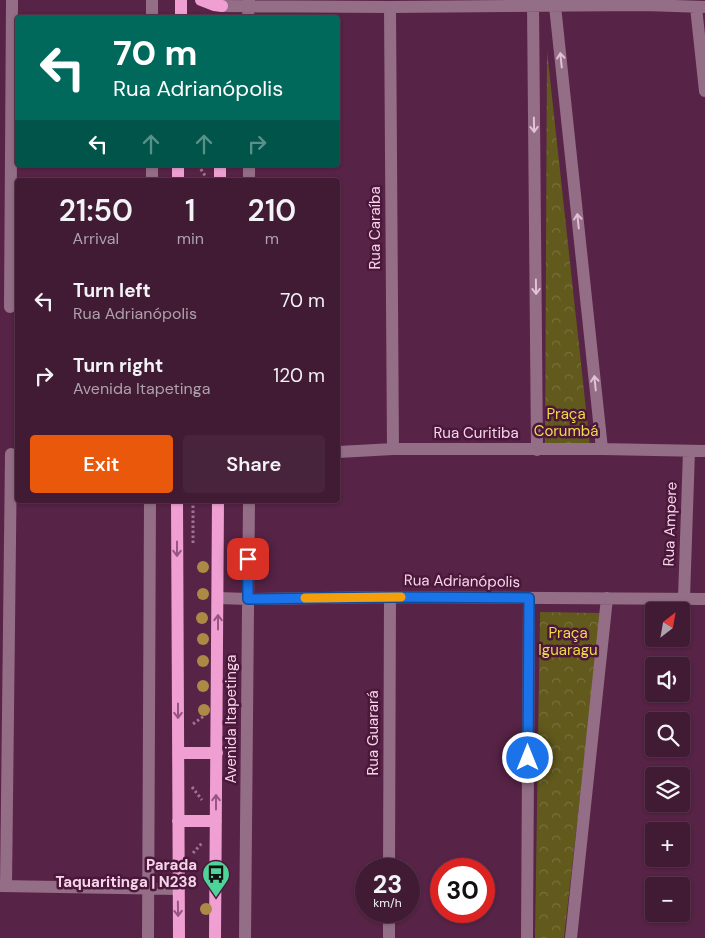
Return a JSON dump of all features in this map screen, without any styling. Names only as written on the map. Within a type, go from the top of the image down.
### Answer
[{"type":"main road","points":[[181,0],[181,15]]},
{"type":"main road","points":[[201,0],[222,8]]},
{"type":"main road","points":[[177,503],[179,938]]},
{"type":"main road","name":"Avenida Itapetinga","points":[[215,938],[218,503]]},
{"type":"main road","points":[[178,752],[217,754]]},
{"type":"main road","points":[[178,821],[216,820]]},
{"type":"street","points":[[9,307],[12,0]]},
{"type":"street","points":[[152,0],[152,15]]},
{"type":"street","points":[[222,8],[555,6],[644,2],[700,7],[705,91]]},
{"type":"street","points":[[533,6],[537,450]]},
{"type":"street","points":[[555,6],[602,449]]},
{"type":"street","name":"Rua Caraíba","points":[[390,7],[393,449]]},
{"type":"street","name":"Rua Curitiba","points":[[340,452],[393,449],[705,451]]},
{"type":"street","name":"Rua Ampere","points":[[684,598],[689,451]]},
{"type":"street","points":[[10,454],[3,886],[178,889]]},
{"type":"street","points":[[148,938],[150,503]]},
{"type":"street","name":"Avenida Itapetinga","points":[[245,938],[249,503]]},
{"type":"street","name":"Rua Guarará","points":[[389,858],[390,597]]},
{"type":"street","name":"Rua Adrianópolis","points":[[218,598],[705,599]]},
{"type":"street","points":[[526,938],[529,598]]},
{"type":"street","points":[[571,938],[607,598]]},
{"type":"street","points":[[389,923],[389,938]]},
{"type":"path","points":[[199,167],[206,178]]},
{"type":"path","points":[[192,779],[192,787],[204,803]]},
{"type":"green space","name":"Praça Corumbá","points":[[547,51],[590,446],[545,444]]},
{"type":"green space","name":"Praça Iguaragu","points":[[540,612],[601,613],[564,938],[535,938]]},
{"type":"slow traffic","points":[[305,598],[401,597]]},
{"type":"place","name":"Parada Taquaritinga | N238","points":[[216,898]]},
{"type":"route","points":[[248,559],[248,599],[529,598],[528,758]]}]
